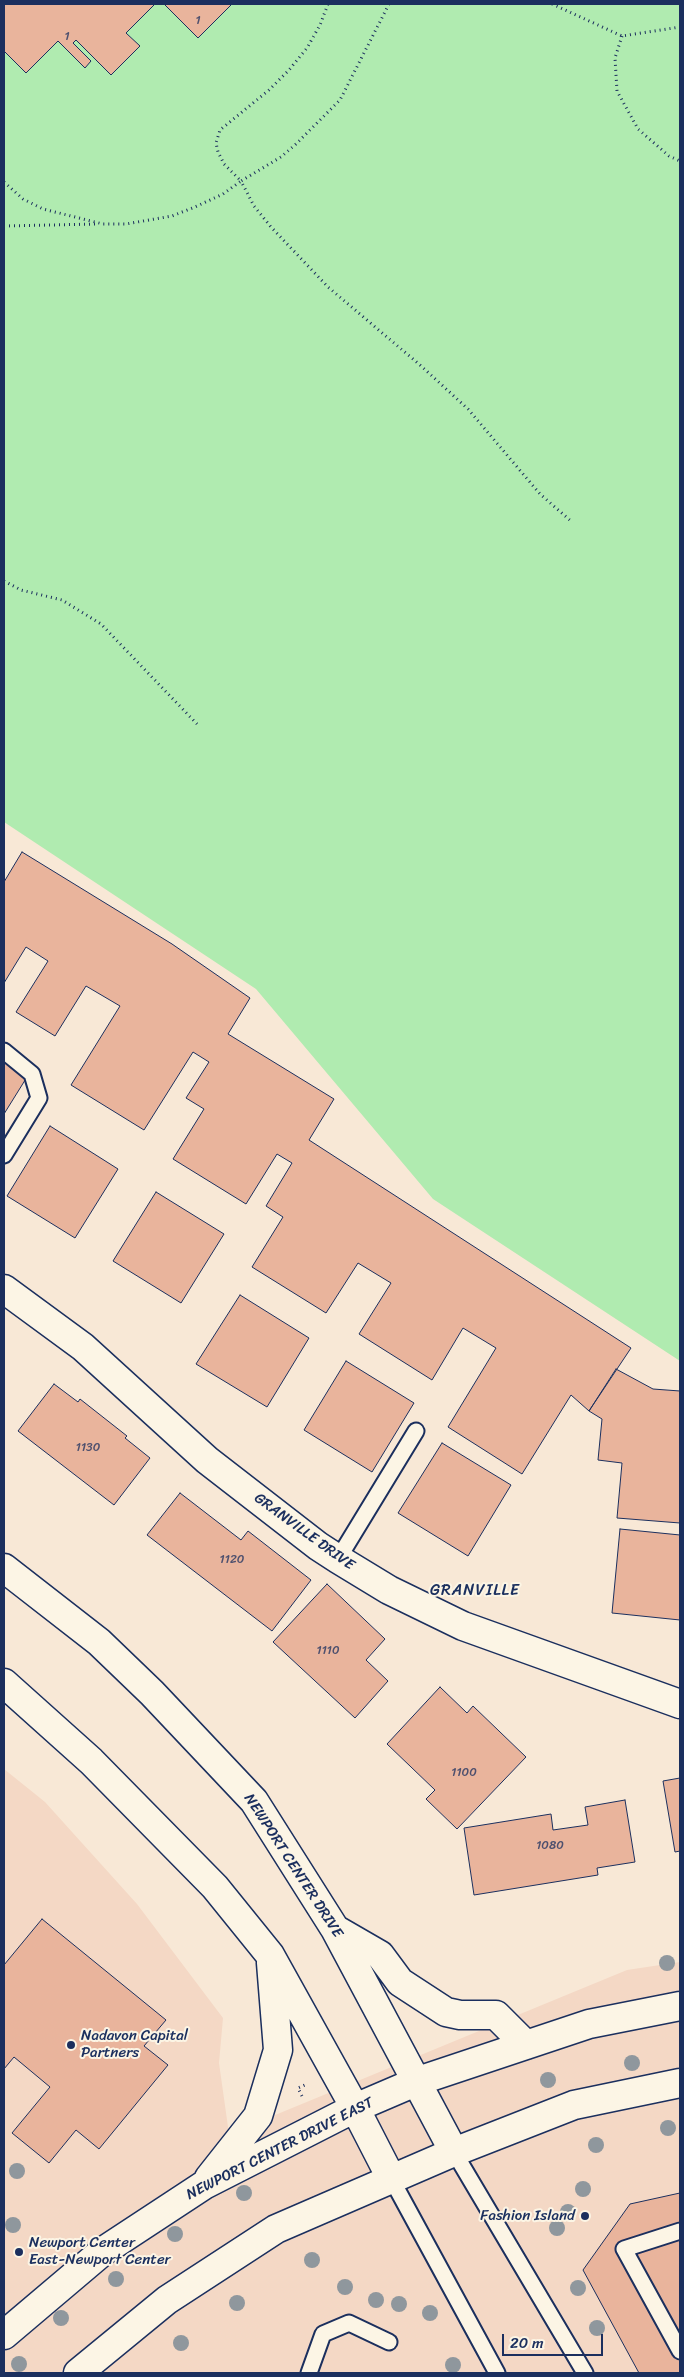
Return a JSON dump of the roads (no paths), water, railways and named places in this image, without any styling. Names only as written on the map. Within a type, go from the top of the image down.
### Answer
[{"type":"main road","name":"GRANVILLE DRIVE","points":[[4,1289],[83,1347],[207,1460],[318,1546],[389,1590],[462,1626],[680,1704]]},
{"type":"main road","name":"NEWPORT CENTER DRIVE","points":[[4,1568],[99,1642],[152,1693],[254,1801],[335,1929],[418,2081],[454,2152]]},
{"type":"main road","points":[[4,1682],[91,1761],[208,1880],[270,1955],[356,2108],[392,2180]]},
{"type":"main road","points":[[335,1929],[380,1955],[400,1982],[446,2012],[460,2015],[496,2015],[526,2046]]},
{"type":"main road","points":[[204,2185],[258,2116],[278,2050],[270,1955]]},
{"type":"main road","name":"NEWPORT CENTER DRIVE EAST","points":[[4,2335],[102,2252],[204,2185],[356,2108],[418,2081],[589,2024],[680,2006]]},
{"type":"main road","points":[[78,2373],[167,2300],[276,2228],[454,2152],[574,2105],[680,2083]]},
{"type":"lane","points":[[4,1051],[32,1074],[40,1098],[4,1155]]},
{"type":"lane","points":[[338,1558],[416,1431]]},
{"type":"lane","points":[[454,2152],[586,2373]]},
{"type":"lane","points":[[392,2180],[497,2373]]},
{"type":"lane","points":[[680,2231],[624,2249],[680,2351]]},
{"type":"lane","points":[[309,2373],[323,2334],[349,2323],[389,2342]]},
{"type":"place","name":"Nadavon Capital Partners","points":[[71,2045]]},
{"type":"place","name":"Fashion Island","points":[[585,2216]]},
{"type":"place","name":"Newport Center East-Newport Center","points":[[19,2252]]},
{"type":"district","name":"GRANVILLE","points":[[475,1591]]}]
